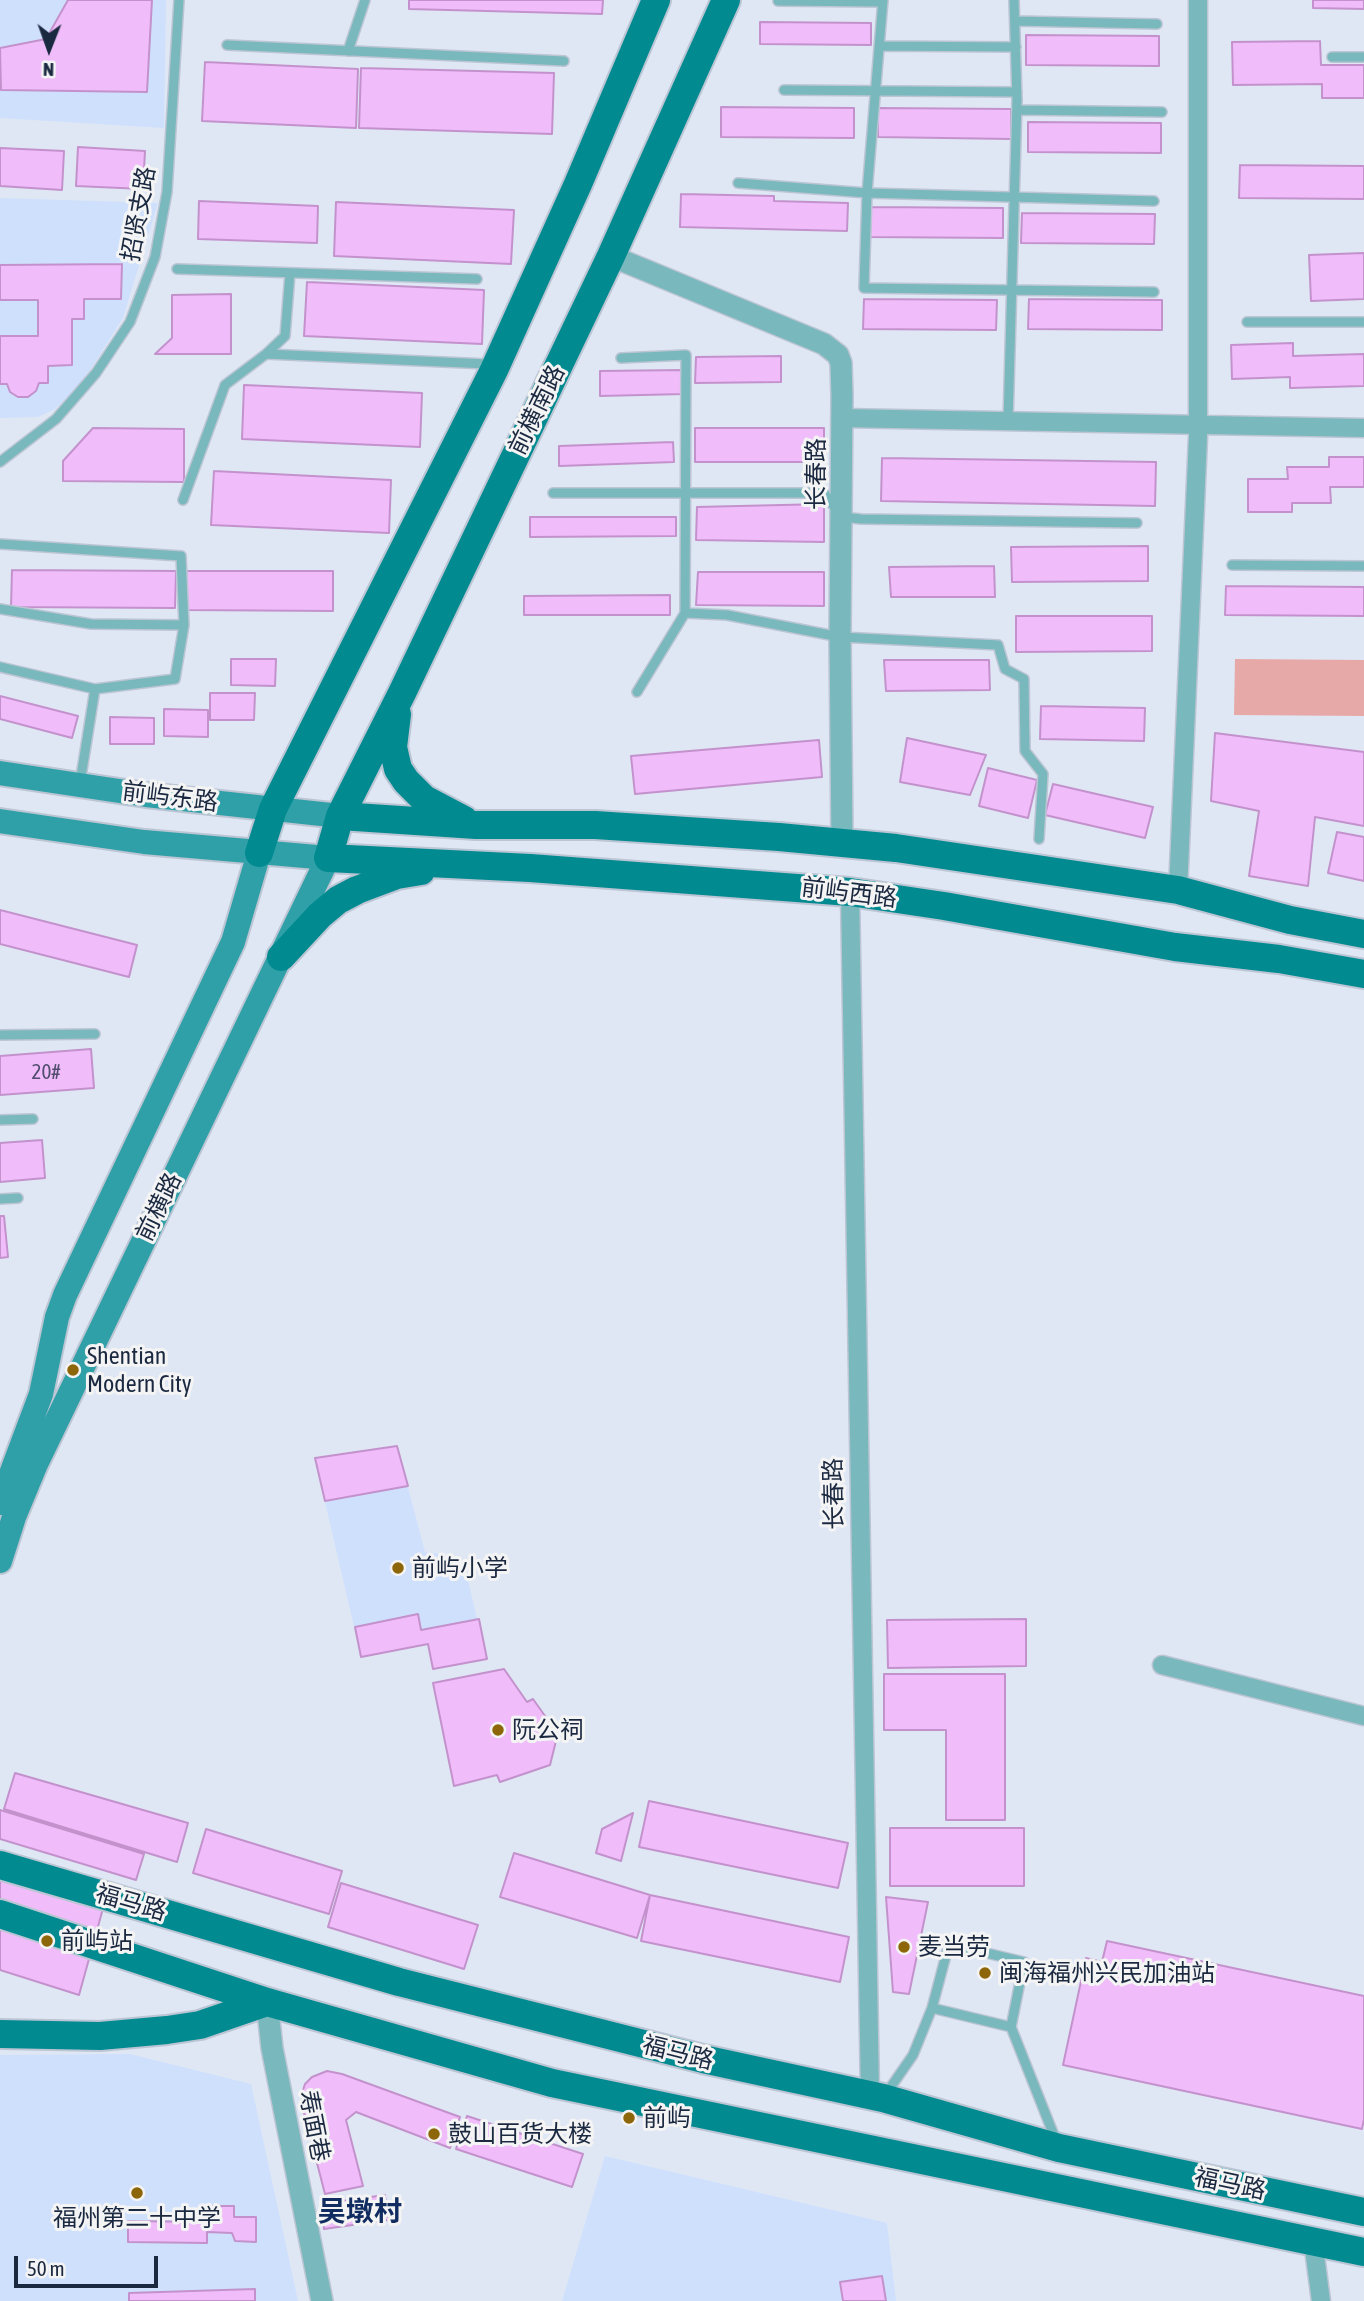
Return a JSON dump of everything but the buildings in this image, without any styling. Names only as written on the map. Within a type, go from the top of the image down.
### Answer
[{"type":"main road","points":[[259,853],[273,808],[494,370],[578,184],[656,0]]},
{"type":"main road","name":"前横南路","points":[[328,858],[340,816],[611,256],[726,0]]},
{"type":"main road","points":[[402,692],[393,747],[398,769],[424,799],[443,811],[476,825]]},
{"type":"main road","name":"前屿东路","points":[[0,773],[146,795],[340,816]]},
{"type":"main road","name":"前屿西路","points":[[340,816],[476,825],[595,825],[842,842],[1178,890],[1290,920],[1364,934]]},
{"type":"main road","name":"前屿东路","points":[[0,821],[144,842],[328,858]]},
{"type":"main road","name":"前横路","points":[[0,1503],[5,1475],[41,1394],[57,1317],[65,1295],[233,942],[259,853]]},
{"type":"main road","name":"前屿西路","points":[[328,858],[530,868],[850,892],[1175,947],[1279,959],[1364,974]]},
{"type":"main road","name":"前横路","points":[[0,1561],[14,1517],[36,1464],[328,858]]},
{"type":"main road","points":[[281,957],[320,915],[338,900],[397,875],[427,870],[530,868]]},
{"type":"main road","name":"福马路","points":[[0,1865],[399,1982],[703,2059],[876,2096],[1059,2148],[1364,2212]]},
{"type":"main road","name":"福马路","points":[[0,1914],[267,2002],[588,2091],[1364,2252]]},
{"type":"main road","points":[[0,2034],[100,2036],[166,2030],[200,2025],[267,2002]]},
{"type":"street","points":[[1178,890],[1197,426],[1198,0]]},
{"type":"street","name":"长春路","points":[[611,256],[832,349],[838,355],[841,363],[842,418],[842,842]]},
{"type":"street","points":[[842,418],[1364,428]]},
{"type":"street","name":"长春路","points":[[850,892],[876,2096]]},
{"type":"street","points":[[1162,1665],[1364,1716]]},
{"type":"street","name":"寿面巷","points":[[267,2002],[272,2048],[322,2301]]},
{"type":"street","points":[[1313,2241],[1321,2301]]},
{"type":"lane","name":"招贤支路","points":[[0,462],[56,419],[96,373],[130,321],[155,257],[167,192],[178,0]]},
{"type":"lane","points":[[348,51],[365,0]]},
{"type":"lane","points":[[1008,422],[1017,110],[1014,0]]},
{"type":"lane","points":[[778,1],[883,1],[867,193],[864,288],[1154,292]]},
{"type":"lane","points":[[1015,21],[1157,24]]},
{"type":"lane","points":[[227,45],[564,61]]},
{"type":"lane","points":[[879,46],[1016,47]]},
{"type":"lane","points":[[1332,57],[1364,57]]},
{"type":"lane","points":[[784,90],[1017,92]]},
{"type":"lane","points":[[1017,110],[1163,112]]},
{"type":"lane","points":[[738,183],[867,193],[1154,201]]},
{"type":"lane","points":[[177,269],[477,279]]},
{"type":"lane","points":[[183,500],[225,386],[285,336],[290,273]]},
{"type":"lane","points":[[1247,322],[1364,322]]},
{"type":"lane","points":[[265,354],[487,364],[494,370]]},
{"type":"lane","points":[[621,358],[686,355],[685,613],[637,692]]},
{"type":"lane","points":[[553,493],[824,493],[842,517],[1137,523]]},
{"type":"lane","points":[[0,544],[181,556],[184,625],[176,679],[95,689],[0,667]]},
{"type":"lane","points":[[1232,565],[1364,566]]},
{"type":"lane","points":[[0,609],[91,624],[184,625]]},
{"type":"lane","points":[[685,613],[727,615],[840,637],[998,645],[1004,669],[1024,679],[1025,751],[1043,774],[1039,839]]},
{"type":"lane","points":[[79,785],[95,689]]},
{"type":"lane","points":[[0,1035],[95,1034]]},
{"type":"lane","points":[[0,1120],[33,1119]]},
{"type":"lane","points":[[0,1199],[18,1198]]},
{"type":"lane","points":[[876,2096],[913,2055],[932,2008],[949,1944],[1024,1962],[1011,2027],[1059,2148]]},
{"type":"lane","points":[[932,2008],[1011,2027]]},
{"type":"shaded area","points":[[0,0],[166,0],[164,128],[0,118]]},
{"type":"shaded area","points":[[0,198],[158,203],[123,318],[81,385],[55,409],[38,417],[0,418]]},
{"type":"shaded area","points":[[1235,659],[1364,660],[1364,716],[1234,715]]},
{"type":"shaded area","name":"前屿小学","points":[[397,1446],[425,1552],[443,1554],[468,1581],[487,1659],[433,1669],[428,1644],[361,1657],[315,1459]]},
{"type":"shaded area","name":"福州第二十中学","points":[[130,2054],[251,2084],[298,2301],[0,2301],[0,2055]]},
{"type":"shaded area","points":[[605,2156],[887,2223],[896,2301],[562,2301]]},
{"type":"place","name":"Shentian Modern City","points":[[73,1370]]},
{"type":"place","name":"前屿小学","points":[[398,1568]]},
{"type":"place","name":"阮公祠","points":[[498,1730]]},
{"type":"place","name":"前屿站","points":[[47,1941]]},
{"type":"place","name":"麦当劳","points":[[904,1947]]},
{"type":"place","name":"闽海福州兴民加油站","points":[[985,1973]]},
{"type":"place","name":"前屿","points":[[629,2118]]},
{"type":"place","name":"鼓山百货大楼","points":[[434,2134]]},
{"type":"place","name":"福州第二十中学","points":[[137,2193]]},
{"type":"district","name":"吴墩村","points":[[360,2212]]}]
